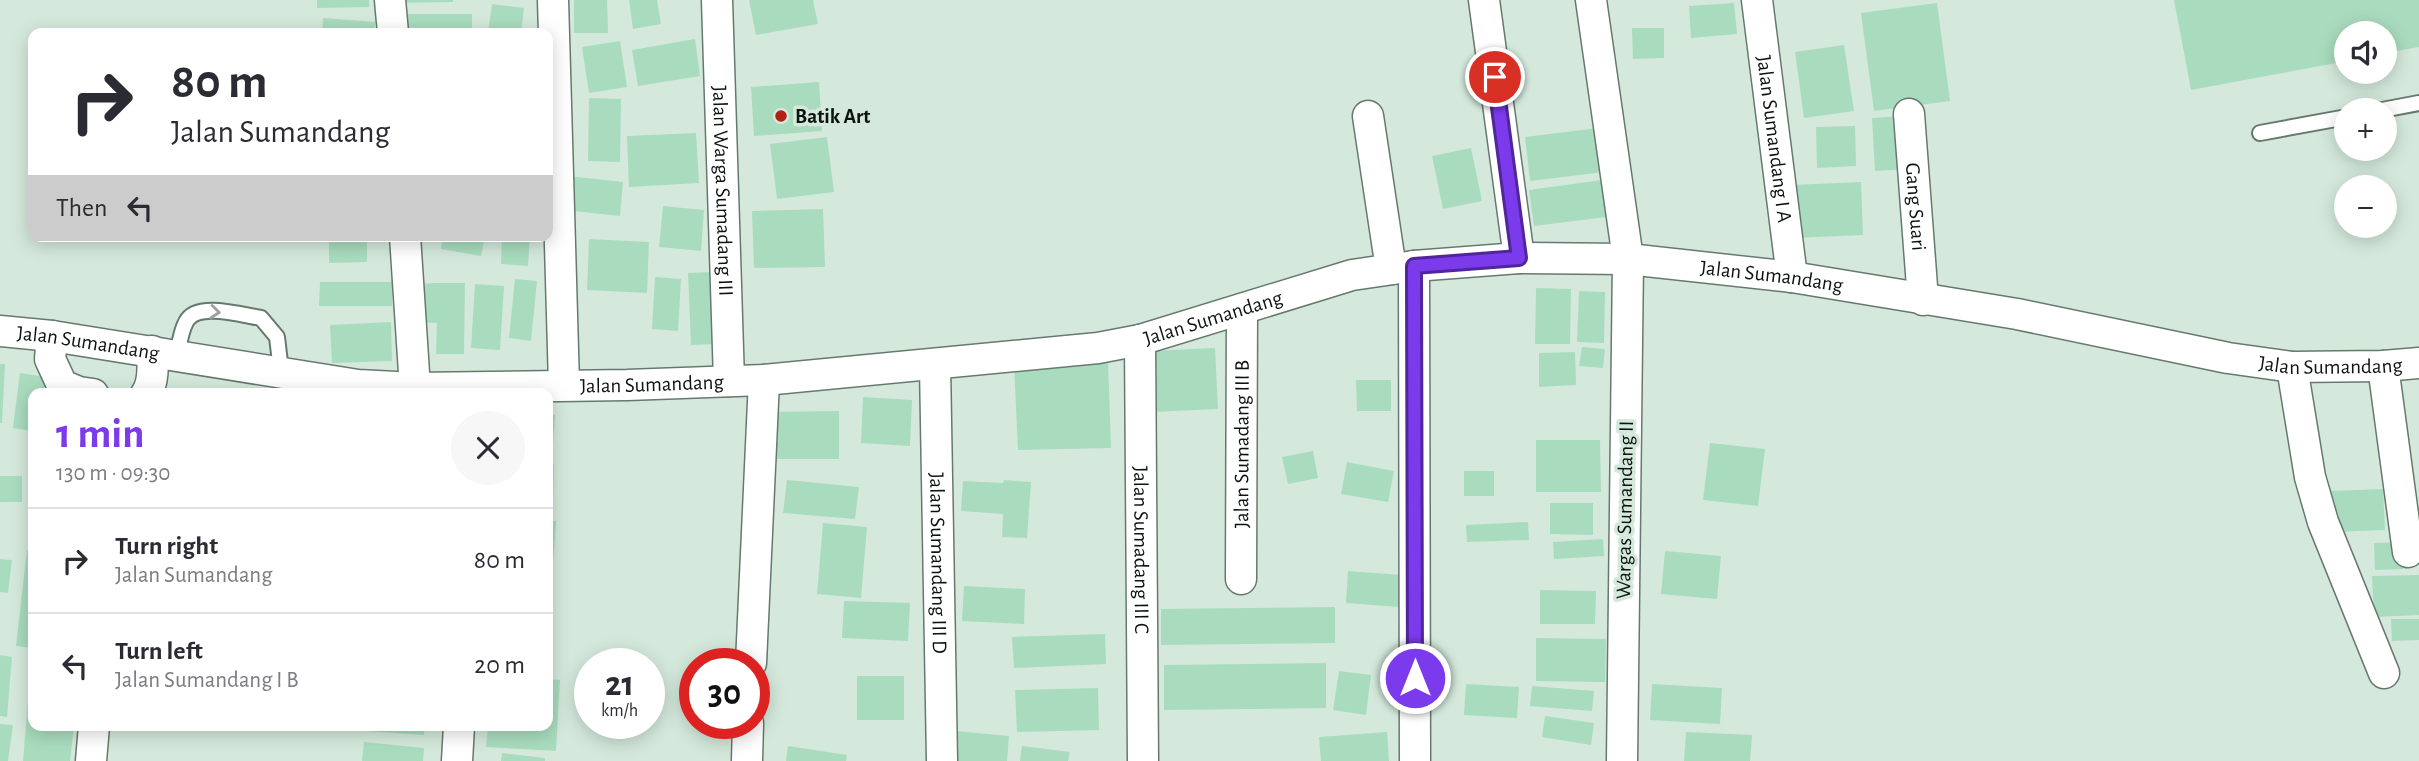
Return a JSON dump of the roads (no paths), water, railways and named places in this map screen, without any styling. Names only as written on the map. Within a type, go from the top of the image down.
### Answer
[{"type":"street","points":[[390,0],[393,28]]},
{"type":"street","points":[[553,0],[564,385]]},
{"type":"street","name":"Jalan Warga Sumadang III","points":[[718,0],[729,381]]},
{"type":"street","points":[[1484,0],[1519,258]]},
{"type":"street","name":"Wargas Sumandang II","points":[[1591,0],[1628,260],[1622,761]]},
{"type":"street","name":"Jalan Sumandang I A","points":[[1757,0],[1792,277]]},
{"type":"street","name":"Gang Suari","points":[[1909,114],[1923,300]]},
{"type":"street","points":[[1368,116],[1402,267],[1415,761]]},
{"type":"street","points":[[405,242],[415,388]]},
{"type":"street","name":"Jalan Sumandang","points":[[517,388],[764,380],[1098,348],[1140,340],[1352,275],[1402,267],[1519,258],[1628,260],[1792,277],[2017,314],[2228,358],[2292,367],[2419,363]]},
{"type":"street","name":"Jalan Sumadang III B","points":[[1241,579],[1242,309]]},
{"type":"street","name":"Jalan Sumandang","points":[[0,331],[52,336],[358,385],[415,388]]},
{"type":"street","points":[[52,336],[50,359],[62,385],[69,388]]},
{"type":"street","name":"Jalan Sumadang III C","points":[[1140,340],[1143,761]]},
{"type":"street","points":[[150,388],[153,372],[164,353]]},
{"type":"street","name":"Jalan Sumandang III D","points":[[935,365],[942,761]]},
{"type":"street","points":[[2383,366],[2408,552]]},
{"type":"street","points":[[2292,367],[2310,477],[2323,523],[2384,673]]},
{"type":"street","points":[[752,648],[764,380]]},
{"type":"street","points":[[92,761],[94,731]]},
{"type":"street","points":[[457,761],[458,731]]},
{"type":"street","points":[[747,761],[748,739]]},
{"type":"lane","points":[[2397,107],[2419,103]]},
{"type":"lane","points":[[2260,133],[2334,119]]},
{"type":"lane","points":[[164,353],[186,320],[195,313],[206,310],[261,318],[277,337],[281,372]]},
{"type":"place","name":"Batik Art","points":[[781,116]]}]
